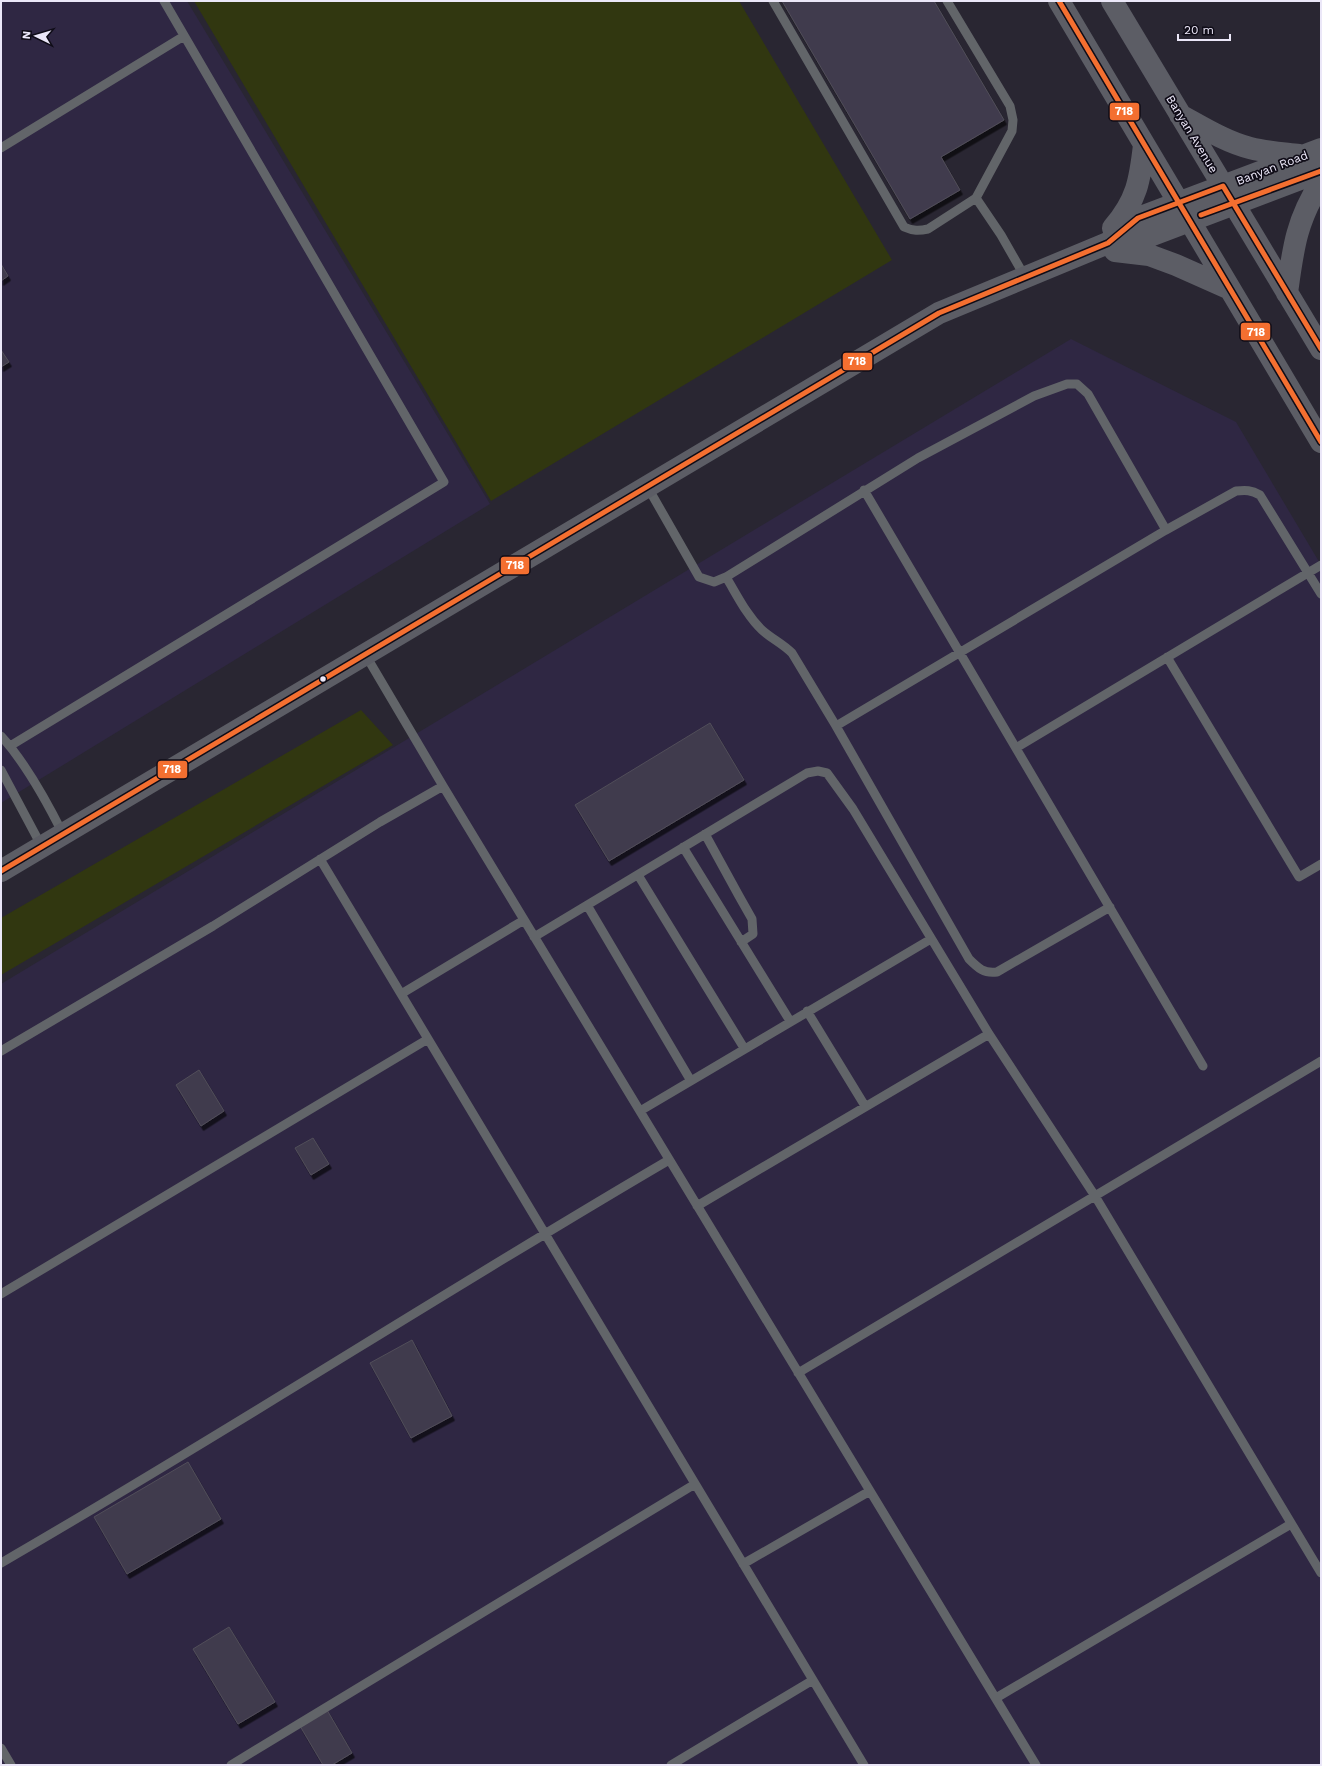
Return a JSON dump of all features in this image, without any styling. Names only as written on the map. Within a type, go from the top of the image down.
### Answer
[{"type":"street","points":[[1059,1],[1321,442]]},
{"type":"street","name":"Banyan Avenue","points":[[1112,1],[1321,349]]},
{"type":"street","points":[[1180,115],[1248,148],[1271,152],[1313,152]]},
{"type":"street","points":[[1,871],[939,313],[1102,246],[1126,213],[1135,196],[1142,166],[1144,145]]},
{"type":"street","name":"Banyan Road","points":[[1102,246],[1138,218],[1183,212],[1228,195],[1313,152]]},
{"type":"street","name":"Banyan Road","points":[[1228,195],[1321,171]]},
{"type":"street","points":[[1287,293],[1296,236],[1302,218],[1321,182]]},
{"type":"street","points":[[1102,246],[1149,255],[1176,265],[1230,289]]},
{"type":"lane","points":[[10,746],[444,482],[164,1]]},
{"type":"lane","points":[[773,1],[904,227],[912,230],[928,229],[976,198],[1012,131],[1014,120],[1010,106],[947,1]]},
{"type":"lane","points":[[1,148],[184,36]]},
{"type":"lane","points":[[976,198],[1025,277]]},
{"type":"lane","points":[[647,486],[699,577],[714,582],[726,577],[864,490],[918,458],[1034,396],[1067,384],[1077,384],[1088,394],[1166,530]]},
{"type":"lane","points":[[864,490],[1203,1066]]},
{"type":"lane","points":[[836,726],[1166,530],[1236,491],[1253,491],[1260,495],[1321,594]]},
{"type":"lane","points":[[1016,748],[1321,565]]},
{"type":"lane","points":[[726,577],[753,621],[764,632],[784,644],[792,653],[836,726],[969,959],[978,968],[988,973],[997,972],[1110,907]]},
{"type":"lane","points":[[365,654],[443,786],[1036,1765]]},
{"type":"lane","points":[[1167,657],[1298,877],[1321,864]]},
{"type":"lane","points":[[1,736],[10,746],[50,808],[63,834]]},
{"type":"lane","points":[[1,770],[42,847]]},
{"type":"lane","points":[[534,936],[807,773],[818,771],[828,773],[853,809],[989,1034],[1094,1196],[1321,1573]]},
{"type":"lane","points":[[1,1051],[213,926],[320,859],[443,786]]},
{"type":"lane","points":[[705,834],[752,919],[753,934],[742,942]]},
{"type":"lane","points":[[683,847],[790,1021]]},
{"type":"lane","points":[[320,859],[864,1765]]},
{"type":"lane","points":[[638,874],[744,1048]]},
{"type":"lane","points":[[588,905],[690,1081]]},
{"type":"lane","points":[[401,994],[524,920]]},
{"type":"lane","points":[[640,1111],[744,1048],[931,939]]},
{"type":"lane","points":[[807,1011],[865,1106]]},
{"type":"lane","points":[[697,1206],[989,1034]]},
{"type":"lane","points":[[1,1294],[428,1039]]},
{"type":"lane","points":[[798,1373],[1321,1061]]},
{"type":"lane","points":[[1,1563],[82,1516],[545,1233],[669,1160]]},
{"type":"lane","points":[[231,1765],[695,1484]]},
{"type":"lane","points":[[744,1564],[870,1492]]},
{"type":"lane","points":[[996,1698],[1292,1524]]},
{"type":"lane","points":[[671,1765],[813,1680]]},
{"type":"lane","points":[[1,1748],[11,1765]]},
{"type":"shaded area","points":[[1,1],[187,1],[490,504],[1,803]]},
{"type":"shaded area","points":[[1071,339],[1236,422],[1321,565],[1321,1765],[1,1765],[1,984]]},
{"type":"green space","points":[[194,1],[739,1],[892,260],[491,501]]},
{"type":"green space","points":[[361,710],[393,745],[1,975],[1,918]]},
{"type":"building","points":[[782,1],[934,1],[1004,120],[941,157],[960,190],[910,219]]},
{"type":"building","points":[[1,264],[8,276],[1,281]]},
{"type":"building","points":[[1,350],[9,362],[1,367]]},
{"type":"building","points":[[710,723],[744,780],[609,861],[575,805]]},
{"type":"building","points":[[199,1070],[224,1111],[201,1126],[176,1085]]},
{"type":"building","points":[[313,1138],[329,1164],[311,1175],[295,1148]]},
{"type":"building","points":[[412,1340],[452,1416],[411,1438],[370,1363]]},
{"type":"building","points":[[188,1462],[221,1519],[127,1574],[94,1517]]},
{"type":"building","points":[[229,1627],[275,1702],[238,1724],[193,1649]]},
{"type":"building","points":[[327,1710],[352,1753],[332,1765],[323,1765],[300,1726]]},
{"type":"transit line","name":"718","points":[[1059,1],[1321,442]]},
{"type":"transit line","name":"718","points":[[1201,215],[1321,171]]},
{"type":"transit line","name":"718","points":[[1,871],[939,313],[1108,243],[1138,218],[1223,186],[1321,349]]}]
